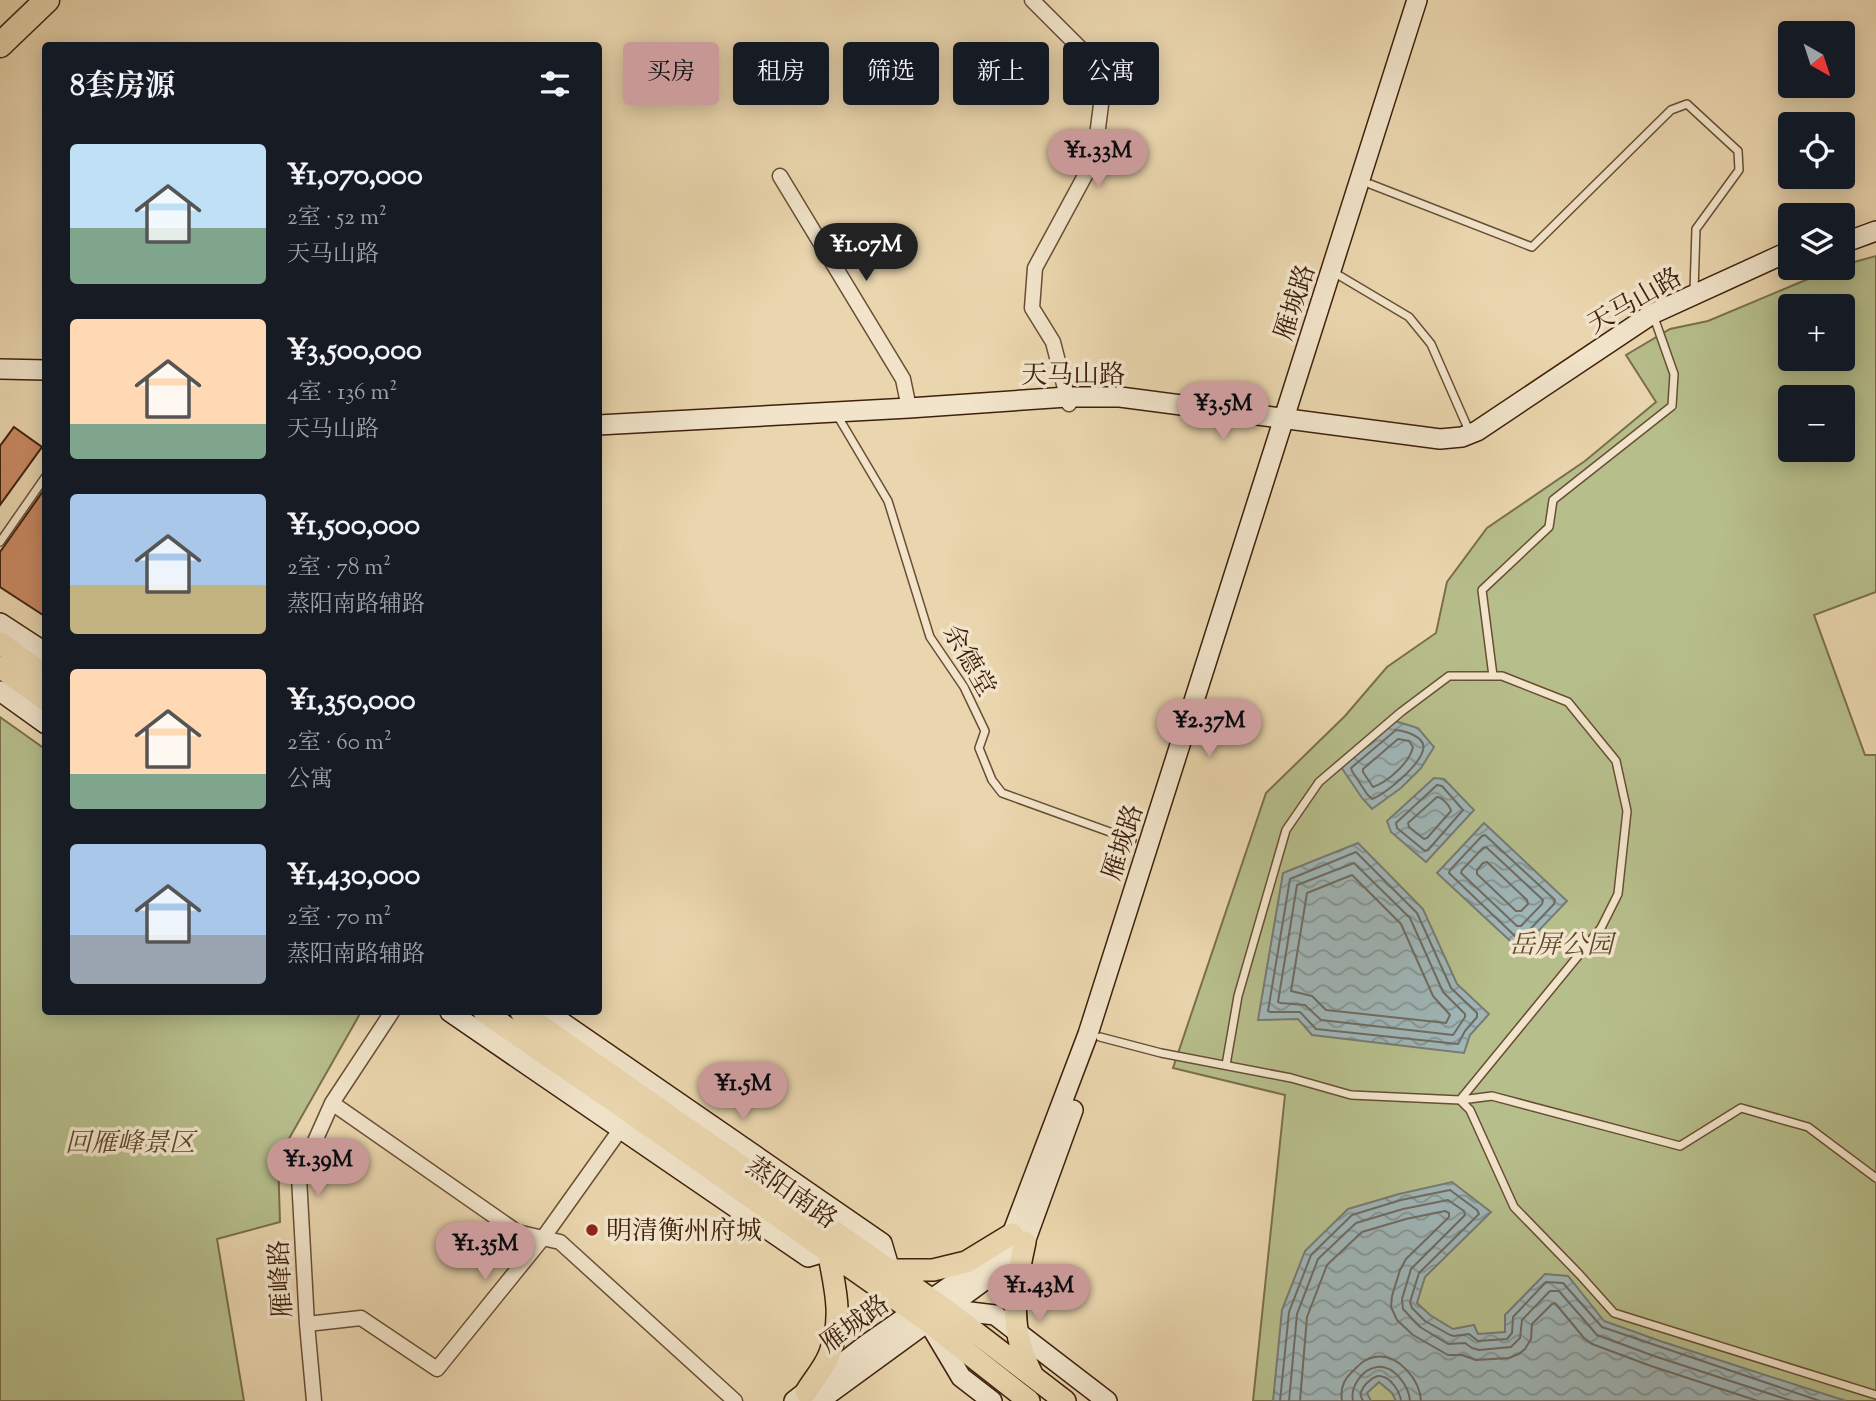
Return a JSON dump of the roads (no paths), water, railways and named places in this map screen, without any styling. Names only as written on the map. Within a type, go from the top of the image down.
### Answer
[{"type":"highway","points":[[3,41],[47,0]]},
{"type":"main road","points":[[0,643],[42,673]]},
{"type":"main road","points":[[0,667],[42,697]]},
{"type":"main road","name":"蒸阳南路","points":[[488,1015],[626,1121],[828,1251],[921,1316],[1029,1401]]},
{"type":"main road","name":"蒸阳南路","points":[[525,1015],[938,1304],[1065,1401]]},
{"type":"main road","points":[[890,1270],[933,1270],[966,1262],[1018,1238],[1016,1332],[1024,1359],[1033,1376]]},
{"type":"main road","points":[[806,1398],[829,1357],[836,1331],[838,1301],[828,1251]]},
{"type":"street","points":[[1032,0],[1087,55],[1102,97],[1094,159],[1035,268],[1032,308],[1053,342],[1068,401]]},
{"type":"street","name":"雁城路","points":[[806,1398],[867,1344],[993,1274],[1018,1238],[1100,1037],[1417,0]]},
{"type":"street","name":"雁城路","points":[[1018,1238],[1088,1034],[1288,424],[1340,276],[1427,0]]},
{"type":"street","points":[[780,176],[903,379],[909,408]]},
{"type":"street","points":[[1855,227],[1876,219]]},
{"type":"street","points":[[1855,239],[1876,231]]},
{"type":"street","name":"天马山路","points":[[602,425],[1068,401],[1440,439],[1462,437],[1477,431],[1652,314],[1778,256]]},
{"type":"street","name":"天马山路","points":[[1288,424],[1442,448],[1464,446],[1483,439],[1656,323],[1778,269]]},
{"type":"street","points":[[0,369],[42,370]]},
{"type":"street","points":[[0,377],[42,378]]},
{"type":"street","name":"天马山路","points":[[602,432],[840,420],[1068,401]]},
{"type":"street","points":[[0,623],[42,650]]},
{"type":"street","points":[[0,691],[42,721]]},
{"type":"street","name":"雁峰路","points":[[314,1401],[299,1177],[331,1103],[390,1015]]},
{"type":"street","points":[[307,1324],[361,1318],[438,1368],[543,1238],[626,1121],[455,1015]]},
{"type":"street","points":[[551,1015],[882,1243],[890,1270]]},
{"type":"street","points":[[331,1103],[517,1232],[559,1242],[735,1401]]},
{"type":"street","points":[[938,1304],[995,1315],[1107,1401]]},
{"type":"street","points":[[921,1316],[961,1377],[992,1401]]},
{"type":"lane","points":[[1370,184],[1532,247],[1671,110],[1687,104],[1738,151],[1739,170],[1696,229],[1693,295]]},
{"type":"lane","points":[[1340,276],[1409,317],[1431,344],[1470,434]]},
{"type":"lane","points":[[1493,676],[1482,590],[1549,527],[1553,500],[1672,406],[1674,374],[1656,323]]},
{"type":"lane","name":"余德堂","points":[[840,420],[888,501],[930,637],[964,687],[985,731],[979,748],[992,780],[1002,793],[1132,840]]},
{"type":"lane","points":[[0,542],[42,482]]},
{"type":"lane","points":[[1226,1065],[1238,996],[1286,830],[1319,782],[1401,712],[1449,676],[1502,676],[1568,702],[1616,761],[1627,811],[1618,894],[1601,928],[1460,1100]]},
{"type":"lane","points":[[1100,1037],[1161,1053],[1291,1078],[1351,1095],[1460,1100],[1492,1096],[1680,1146],[1741,1108],[1808,1126],[1876,1178]]},
{"type":"lane","points":[[1460,1100],[1469,1110],[1514,1207],[1614,1313],[1876,1395]]},
{"type":"water","points":[[1395,721],[1418,728],[1434,747],[1421,768],[1401,788],[1372,809],[1341,767]]},
{"type":"water","points":[[1434,778],[1444,779],[1474,810],[1426,862],[1391,832],[1387,821]]},
{"type":"water","points":[[1484,823],[1567,901],[1520,950],[1437,873]]},
{"type":"water","points":[[1358,843],[1423,909],[1457,984],[1489,1014],[1470,1035],[1464,1053],[1312,1035],[1298,1019],[1258,1020],[1283,873]]},
{"type":"water","points":[[1452,1182],[1491,1212],[1425,1277],[1417,1303],[1430,1315],[1453,1329],[1474,1325],[1478,1334],[1505,1332],[1505,1315],[1545,1274],[1568,1276],[1604,1321],[1846,1401],[1396,1401],[1392,1393],[1379,1382],[1367,1393],[1371,1401],[1273,1401],[1282,1310],[1305,1251],[1348,1209]]},
{"type":"place","name":"明清衡州府城","points":[[592,1230]]},
{"type":"park label","name":"岳屏公园","points":[[1561,944]]},
{"type":"park label","name":"回雁峰景区","points":[[130,1142]]}]
